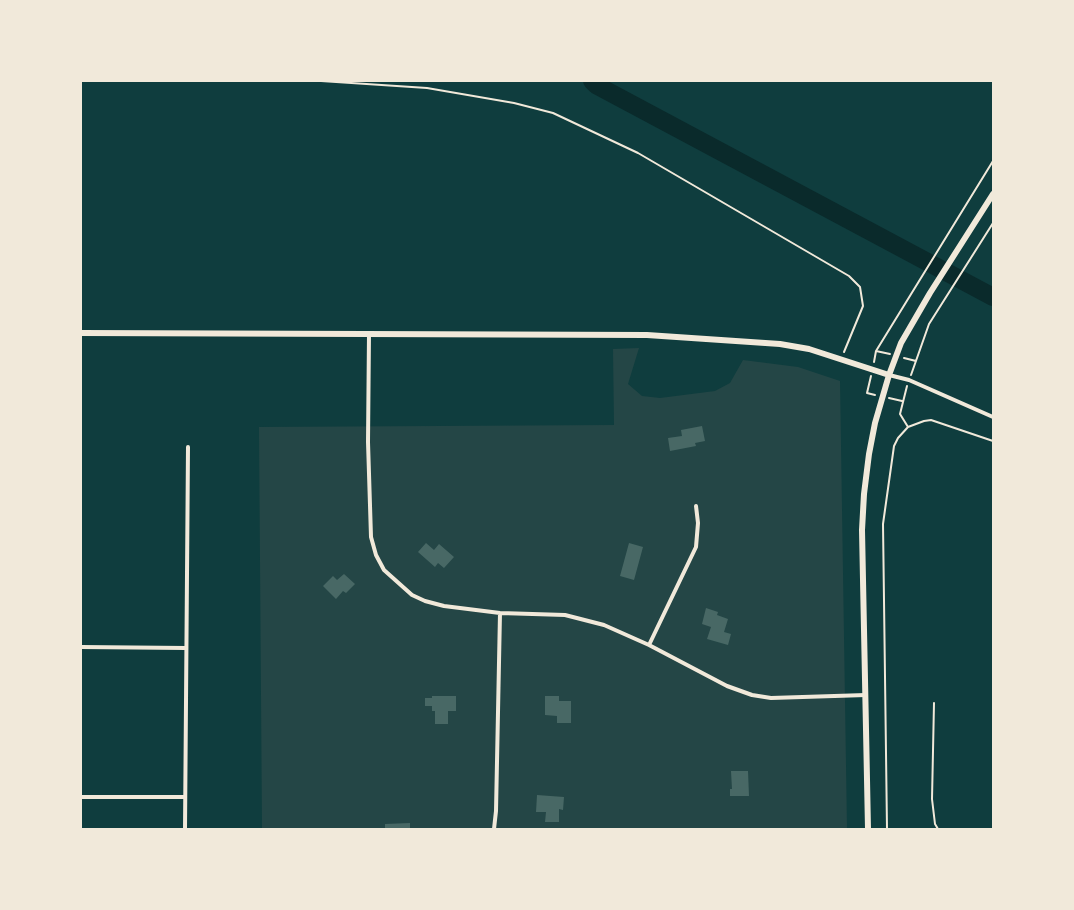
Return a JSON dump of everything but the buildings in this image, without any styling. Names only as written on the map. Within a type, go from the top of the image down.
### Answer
[{"type":"street","points":[[868,829],[862,530],[864,494],[875,423],[889,375],[911,324],[993,194]]},
{"type":"street","points":[[81,333],[647,335],[780,344],[809,349],[909,380],[993,417]]},
{"type":"street","points":[[369,334],[369,521],[373,547],[384,570],[396,583],[412,595],[425,601],[444,606],[500,613],[564,615],[604,624],[650,645],[727,686],[752,695],[771,698],[866,695]]},
{"type":"street","points":[[185,829],[186,648],[188,630],[188,447]]},
{"type":"street","points":[[650,645],[696,547],[698,523],[696,506]]},
{"type":"street","points":[[494,829],[496,811],[500,613]]},
{"type":"street","points":[[81,647],[186,648]]},
{"type":"street","points":[[81,797],[185,796]]},
{"type":"path","points":[[321,81],[427,88],[514,103],[553,113],[638,153],[849,276],[860,287],[863,306],[841,360]]},
{"type":"path","points":[[876,351],[993,161]]},
{"type":"path","points":[[908,427],[900,414],[909,380],[929,324],[993,224]]},
{"type":"path","points":[[896,356],[916,362]]},
{"type":"path","points":[[887,829],[884,524],[894,446],[898,438],[908,427],[924,420],[931,420],[993,440]]},
{"type":"path","points":[[934,703],[932,799],[935,824],[938,829]]},
{"type":"shaded area","points":[[639,348],[628,384],[642,396],[660,398],[715,391],[730,383],[743,360],[798,367],[840,381],[847,829],[262,829],[259,427],[614,425],[613,349]]},
{"type":"waterway","points":[[592,81],[596,85],[993,297]]}]
